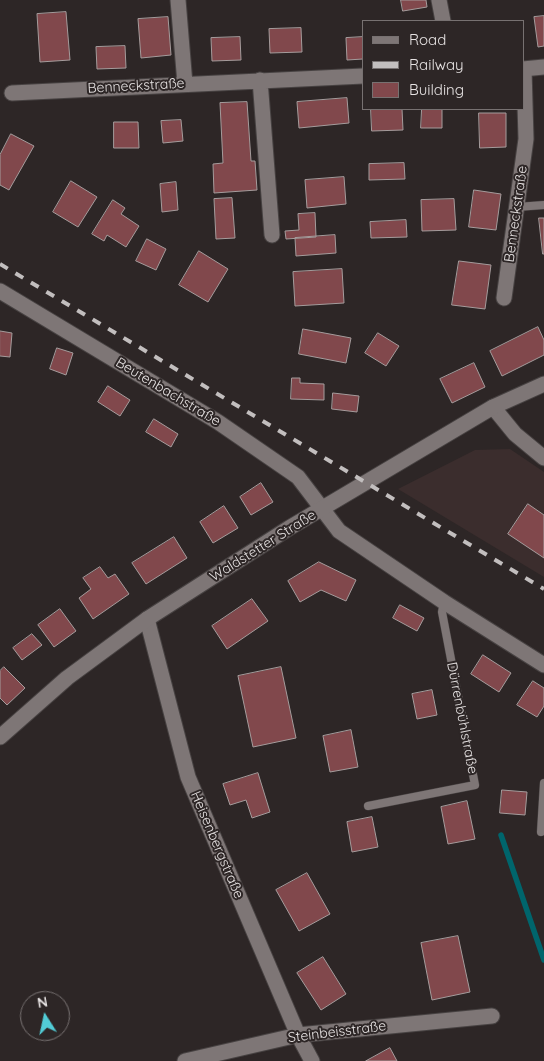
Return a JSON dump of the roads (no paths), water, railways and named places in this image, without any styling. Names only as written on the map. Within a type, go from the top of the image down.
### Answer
[{"type":"street","points":[[178,0],[185,84]]},
{"type":"street","points":[[439,0],[443,20]]},
{"type":"street","name":"Benneckstraße","points":[[524,69],[544,67]]},
{"type":"street","name":"Benneckstraße","points":[[12,93],[362,76]]},
{"type":"street","points":[[260,80],[272,235]]},
{"type":"street","name":"Benneckstraße","points":[[504,298],[526,139],[524,92]]},
{"type":"street","name":"Beutenbachstraße","points":[[0,291],[218,422],[298,477],[322,508]]},
{"type":"street","name":"Waldstetter Straße","points":[[0,736],[67,678],[147,620],[289,528],[493,407],[544,384]]},
{"type":"street","points":[[493,407],[515,434],[544,458]]},
{"type":"street","points":[[322,508],[339,531],[444,602],[544,665]]},
{"type":"street","name":"Heisenbergstraße","points":[[147,620],[188,777],[298,1035],[312,1061]]},
{"type":"street","name":"Steinbeisstraße","points":[[185,1061],[298,1035],[492,1016]]},
{"type":"lane","points":[[517,207],[544,204]]},
{"type":"lane","name":"Dürrenbühlstraße","points":[[368,806],[475,784],[442,612],[444,602]]},
{"type":"lane","points":[[541,832],[544,783]]},
{"type":"waterway","points":[[501,835],[544,960]]},
{"type":"railway","points":[[0,264],[544,589]]}]
